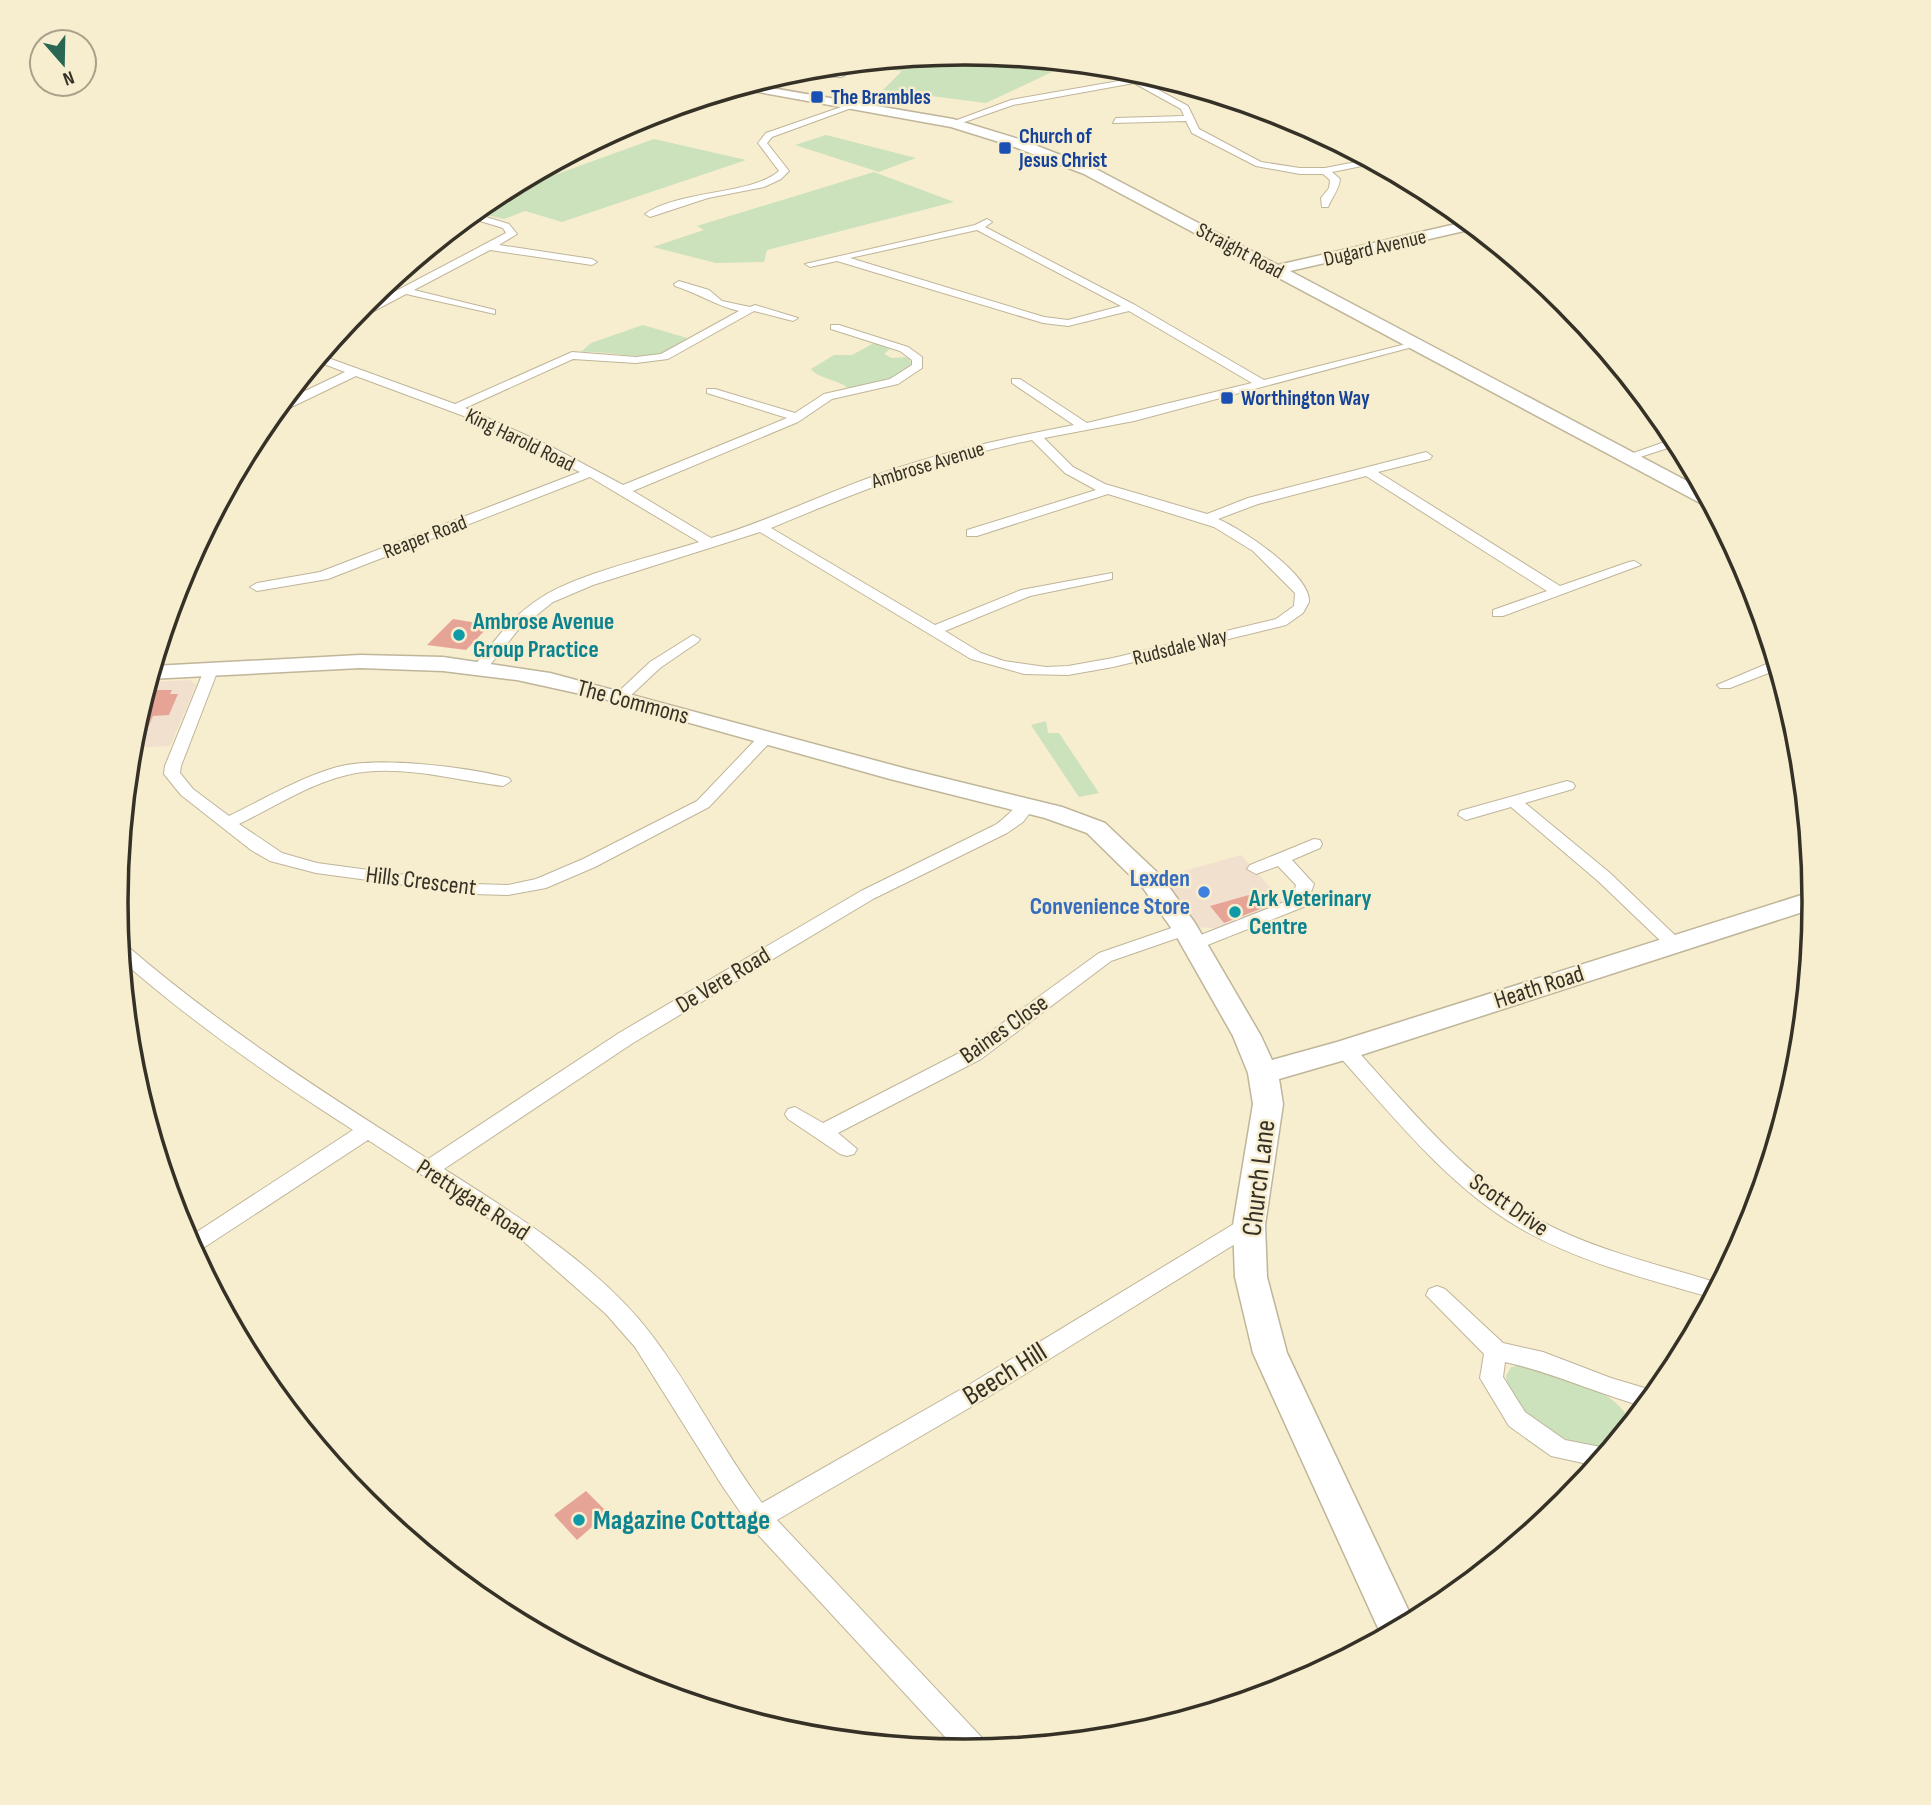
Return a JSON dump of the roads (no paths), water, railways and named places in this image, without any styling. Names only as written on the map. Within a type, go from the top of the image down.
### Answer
[{"type":"street","points":[[953,123],[1011,103],[1132,82]]},
{"type":"street","points":[[1141,84],[1185,108],[1195,131],[1259,164],[1300,171],[1325,171],[1360,164]]},
{"type":"street","name":"Straight Road","points":[[760,90],[953,123],[1017,143],[1089,171],[1696,493]]},
{"type":"street","points":[[650,214],[712,194],[779,177],[784,171],[762,142],[769,135],[853,106]]},
{"type":"street","points":[[1116,121],[1188,118]]},
{"type":"street","points":[[1325,171],[1335,179],[1334,189],[1326,198],[1325,205]]},
{"type":"street","points":[[378,306],[512,234],[510,229],[483,218]]},
{"type":"street","points":[[810,264],[978,227],[989,221]]},
{"type":"street","points":[[978,227],[1131,307],[1262,384]]},
{"type":"street","name":"Dugard Avenue","points":[[1276,270],[1461,228]]},
{"type":"street","points":[[491,247],[592,262]]},
{"type":"street","points":[[841,259],[1043,320],[1068,323],[1131,307]]},
{"type":"street","points":[[679,284],[705,292],[718,303],[755,307],[793,318]]},
{"type":"street","points":[[405,292],[491,312]]},
{"type":"street","points":[[455,408],[572,355],[636,360],[664,357],[755,307]]},
{"type":"street","points":[[621,491],[797,417],[828,396],[894,382],[918,366],[918,359],[904,349],[835,327]]},
{"type":"street","name":"Ambrose Avenue","points":[[480,668],[513,628],[548,598],[588,582],[761,527],[925,463],[1035,436],[1085,427],[1414,345]]},
{"type":"street","name":"King Harold Road","points":[[327,361],[455,408],[520,437],[621,491],[711,544]]},
{"type":"street","points":[[296,399],[354,372]]},
{"type":"street","points":[[1016,381],[1085,427]]},
{"type":"street","points":[[711,391],[797,417]]},
{"type":"street","name":"Rudsdale Way","points":[[761,527],[976,656],[1004,667],[1065,672],[1281,622],[1298,612],[1304,599],[1302,592],[1240,535],[1206,519],[1108,490],[1069,470],[1035,436]]},
{"type":"street","points":[[1628,457],[1667,445]]},
{"type":"street","points":[[1206,519],[1253,501],[1426,456]]},
{"type":"street","points":[[1367,471],[1559,592]]},
{"type":"street","name":"Reaper Road","points":[[257,587],[323,576],[589,474]]},
{"type":"street","points":[[972,533],[1108,490]]},
{"type":"street","points":[[1498,613],[1634,565]]},
{"type":"street","points":[[934,631],[1026,593],[1107,576]]},
{"type":"street","points":[[621,697],[655,666],[693,639]]},
{"type":"street","name":"The Commons","points":[[160,673],[380,662],[510,672],[621,697],[766,738],[1053,812],[1100,832]]},
{"type":"street","points":[[1725,685],[1769,667]]},
{"type":"street","name":"Hills Crescent","points":[[211,670],[173,766],[172,774],[187,792],[257,846],[293,863],[472,889],[508,890],[540,884],[589,863],[703,804],[766,738]]},
{"type":"street","points":[[227,824],[296,791],[355,768],[382,767],[503,781]]},
{"type":"street","points":[[1466,815],[1567,786]]},
{"type":"street","points":[[1513,801],[1604,877],[1674,944]]},
{"type":"street","name":"De Vere Road","points":[[427,1170],[626,1038],[867,895],[1001,829],[1017,818],[1027,806]]},
{"type":"street","name":"Church Lane","points":[[1100,832],[1152,882],[1190,936],[1247,1036],[1263,1073],[1268,1104],[1249,1225],[1251,1277],[1270,1353],[1394,1622]]},
{"type":"street","points":[[1256,869],[1314,844]]},
{"type":"street","name":"Baines Close","points":[[822,1132],[974,1054],[1105,957],[1190,936],[1300,902],[1305,884],[1281,859]]},
{"type":"street","name":"Heath Road","points":[[1263,1073],[1345,1050],[1803,903]]},
{"type":"street","name":"Prettygate Road","points":[[130,958],[167,990],[280,1074],[530,1234],[614,1308],[643,1341],[731,1480],[759,1518],[966,1740]]},
{"type":"street","name":"Scott Drive","points":[[1345,1050],[1414,1125],[1466,1176],[1514,1213],[1566,1241],[1709,1288]]},
{"type":"street","points":[[795,1114],[847,1149]]},
{"type":"street","points":[[200,1241],[366,1131]]},
{"type":"street","name":"Beech Hill","points":[[759,1518],[820,1480],[885,1446],[983,1388],[1249,1225]]},
{"type":"street","points":[[1437,1295],[1496,1351],[1543,1362],[1608,1387],[1642,1396]]},
{"type":"street","points":[[1496,1351],[1491,1378],[1517,1419],[1559,1449],[1595,1455]]},
{"type":"place","name":"The Brambles","points":[[817,97]]},
{"type":"place","name":"Church of Jesus Christ","points":[[1005,148]]},
{"type":"place","name":"Worthington Way","points":[[1227,398]]},
{"type":"place","name":"Ambrose Avenue Group Practice","points":[[459,635]]},
{"type":"place","name":"Lexden Convenience Store","points":[[1204,892]]},
{"type":"place","name":"Ark Veterinary Centre","points":[[1235,912]]},
{"type":"place","name":"Magazine Cottage","points":[[579,1520]]}]
